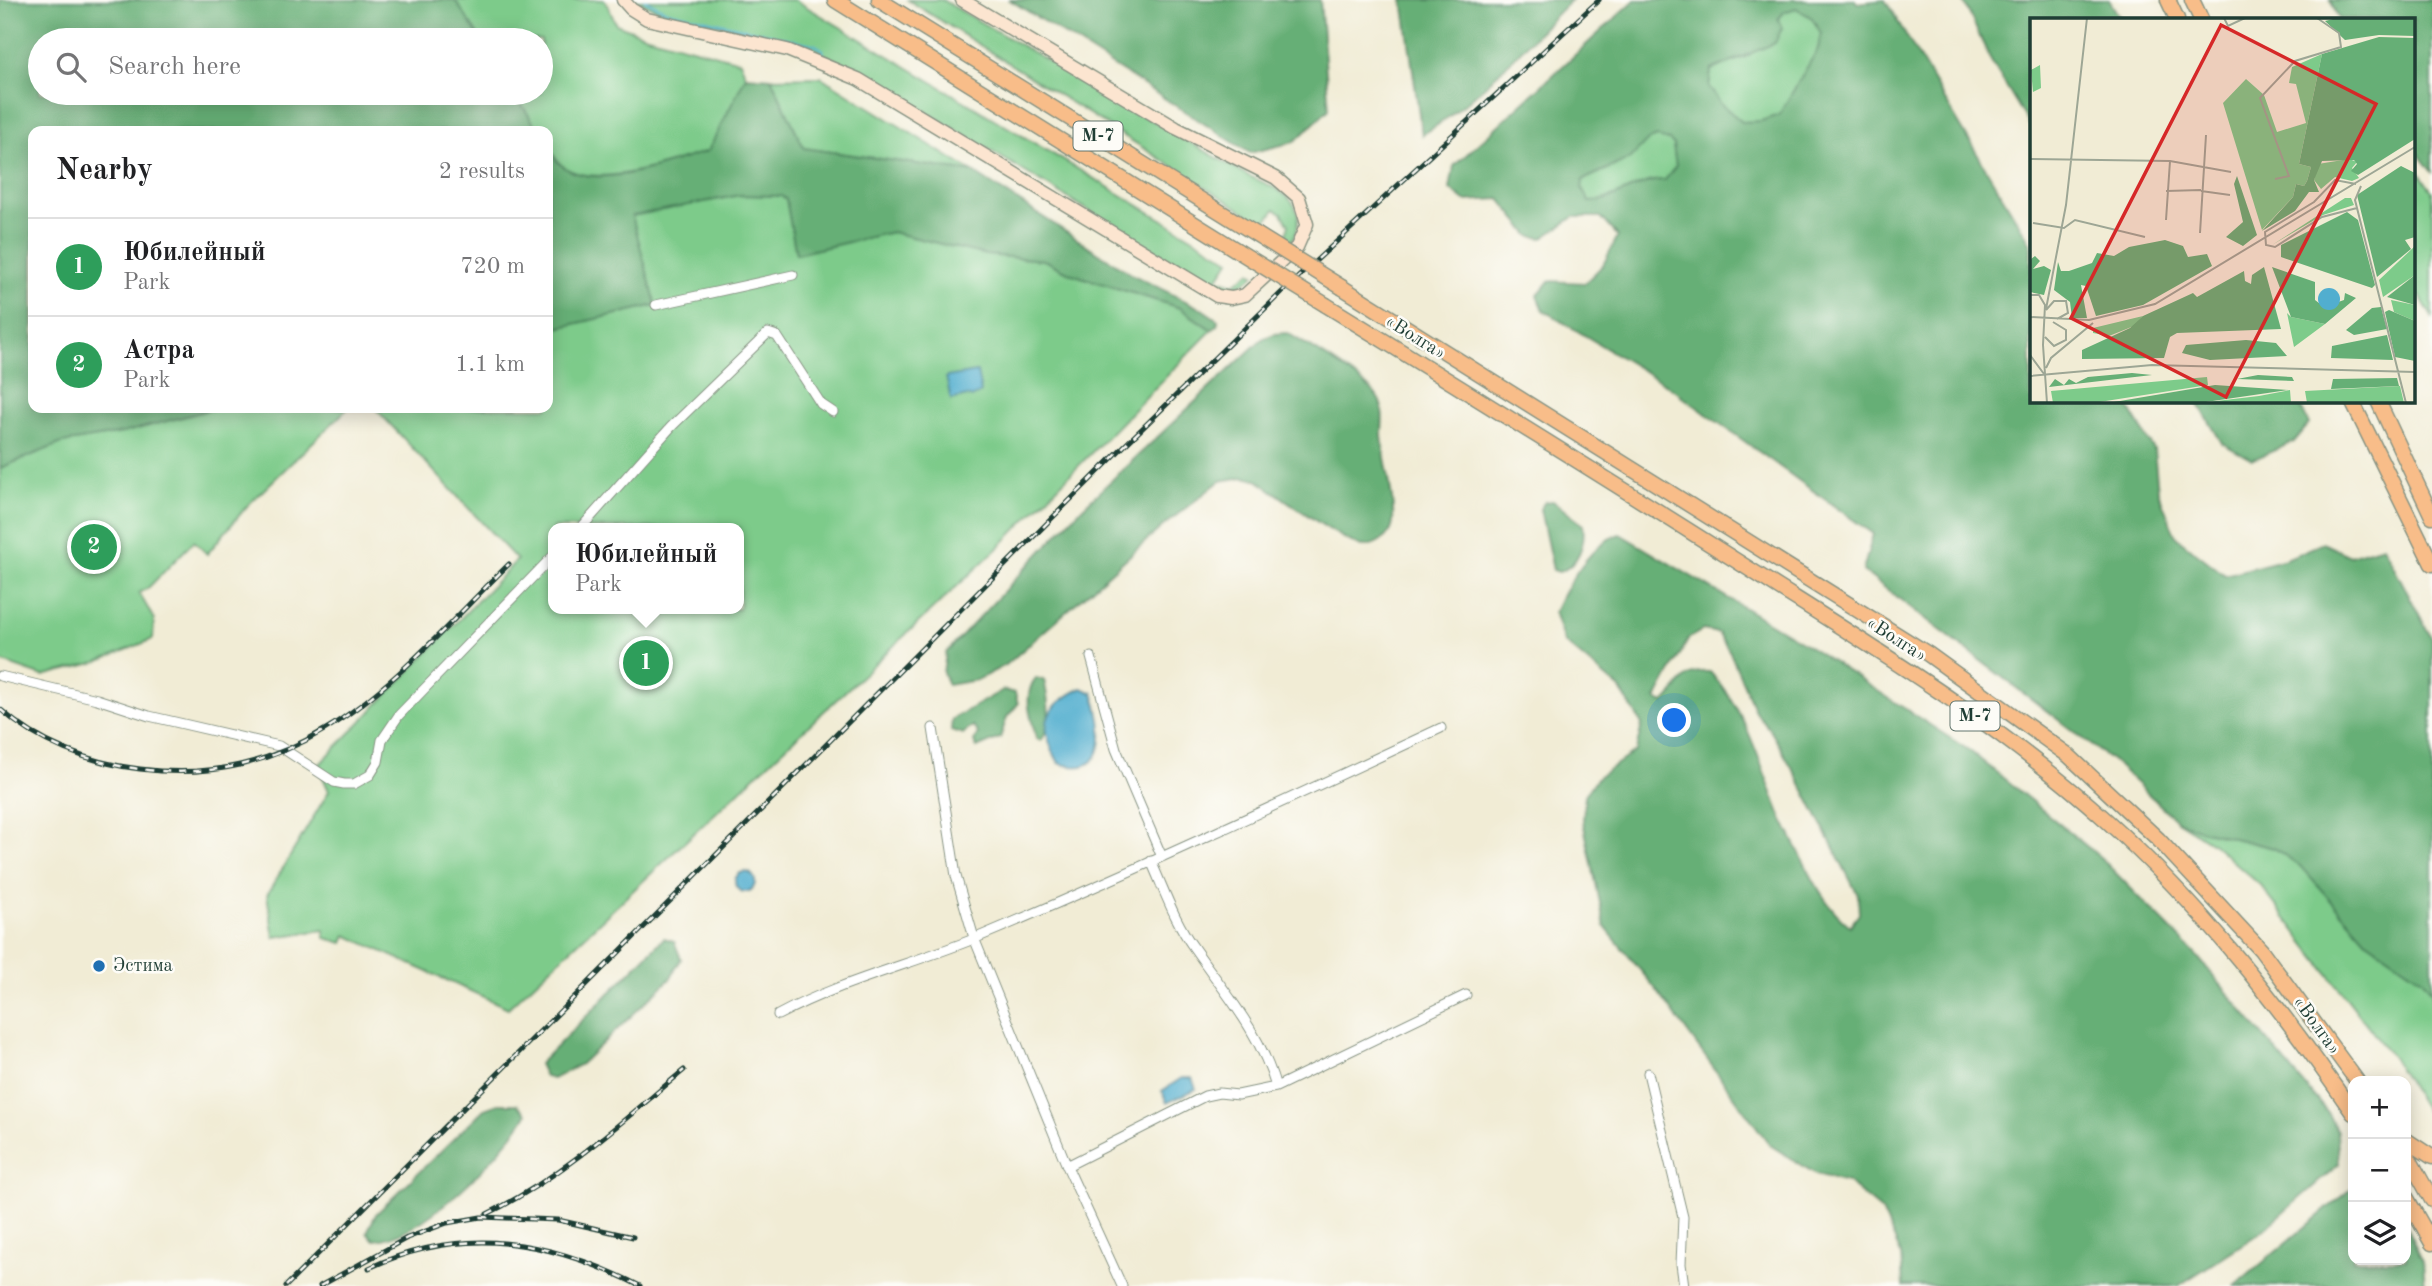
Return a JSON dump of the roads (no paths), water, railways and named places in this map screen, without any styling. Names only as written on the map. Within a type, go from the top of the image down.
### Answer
[{"type":"highway","name":"«Волга»","points":[[835,0],[1902,666],[2021,749],[2107,821],[2246,966],[2292,1024],[2348,1106]]},
{"type":"highway","name":"«Волга»","points":[[879,0],[1928,654],[2058,748],[2158,839],[2244,932],[2295,993],[2353,1076]]},
{"type":"highway","points":[[2168,0],[2177,18]]},
{"type":"highway","points":[[2192,0],[2201,18]]},
{"type":"highway","points":[[2352,402],[2432,564]]},
{"type":"highway","points":[[2378,402],[2432,516]]},
{"type":"highway","points":[[2411,1143],[2432,1157]]},
{"type":"highway","points":[[2411,1162],[2432,1200]]},
{"type":"highway","points":[[2409,1202],[2432,1243]]},
{"type":"main road","points":[[623,0],[647,19],[787,50],[858,79],[1217,296],[1231,298],[1245,295],[1303,239],[1307,224],[1304,206],[1285,185],[1176,128],[962,0]]},
{"type":"street","points":[[656,305],[793,275]]},
{"type":"street","points":[[585,523],[679,418],[768,333],[777,336],[821,404],[833,412]]},
{"type":"street","points":[[0,676],[97,699],[149,716],[279,746],[334,782],[354,784],[370,775],[378,762],[382,740],[400,715],[548,561]]},
{"type":"street","points":[[1091,657],[1116,749],[1162,856]]},
{"type":"street","points":[[933,728],[956,876],[974,938],[1067,1166],[1122,1286]]},
{"type":"street","points":[[778,1015],[830,989],[974,938],[1151,861],[1441,728]]},
{"type":"street","points":[[1151,861],[1194,948],[1219,979],[1255,1037],[1270,1065],[1276,1087]]},
{"type":"street","points":[[1067,1166],[1205,1096],[1220,1093],[1238,1095],[1276,1087],[1466,995]]},
{"type":"street","points":[[1648,1073],[1683,1217],[1681,1264],[1684,1286]]},
{"type":"water","points":[[977,372],[981,392],[972,398],[967,396],[951,400],[946,377]]},
{"type":"water","points":[[1082,688],[1093,693],[1100,720],[1100,746],[1096,757],[1088,764],[1076,766],[1059,763],[1048,739],[1048,719],[1059,703]]},
{"type":"water","points":[[741,872],[749,872],[755,882],[749,892],[741,892],[735,886],[735,878]]},
{"type":"water","points":[[1182,1078],[1192,1078],[1196,1089],[1167,1103],[1162,1091]]},
{"type":"waterway","points":[[645,0],[666,11],[815,45],[823,50],[823,60]]},
{"type":"railway","points":[[286,1286],[1120,450],[1282,292],[1599,0]]},
{"type":"railway","points":[[0,709],[31,732],[65,750],[121,766],[200,771],[254,761],[303,742],[347,715],[389,682],[509,564]]},
{"type":"railway","points":[[487,1214],[514,1200],[565,1166],[684,1070]]},
{"type":"railway","points":[[320,1286],[407,1238],[447,1223],[481,1217],[558,1220],[633,1237]]},
{"type":"railway","points":[[369,1268],[405,1254],[439,1246],[473,1242],[507,1243],[540,1248],[573,1258],[640,1286]]},
{"type":"place","name":"Астра","points":[[94,547]]},
{"type":"place","name":"Юбилейный","points":[[646,663]]},
{"type":"place","name":"Эстима","points":[[99,966]]}]
